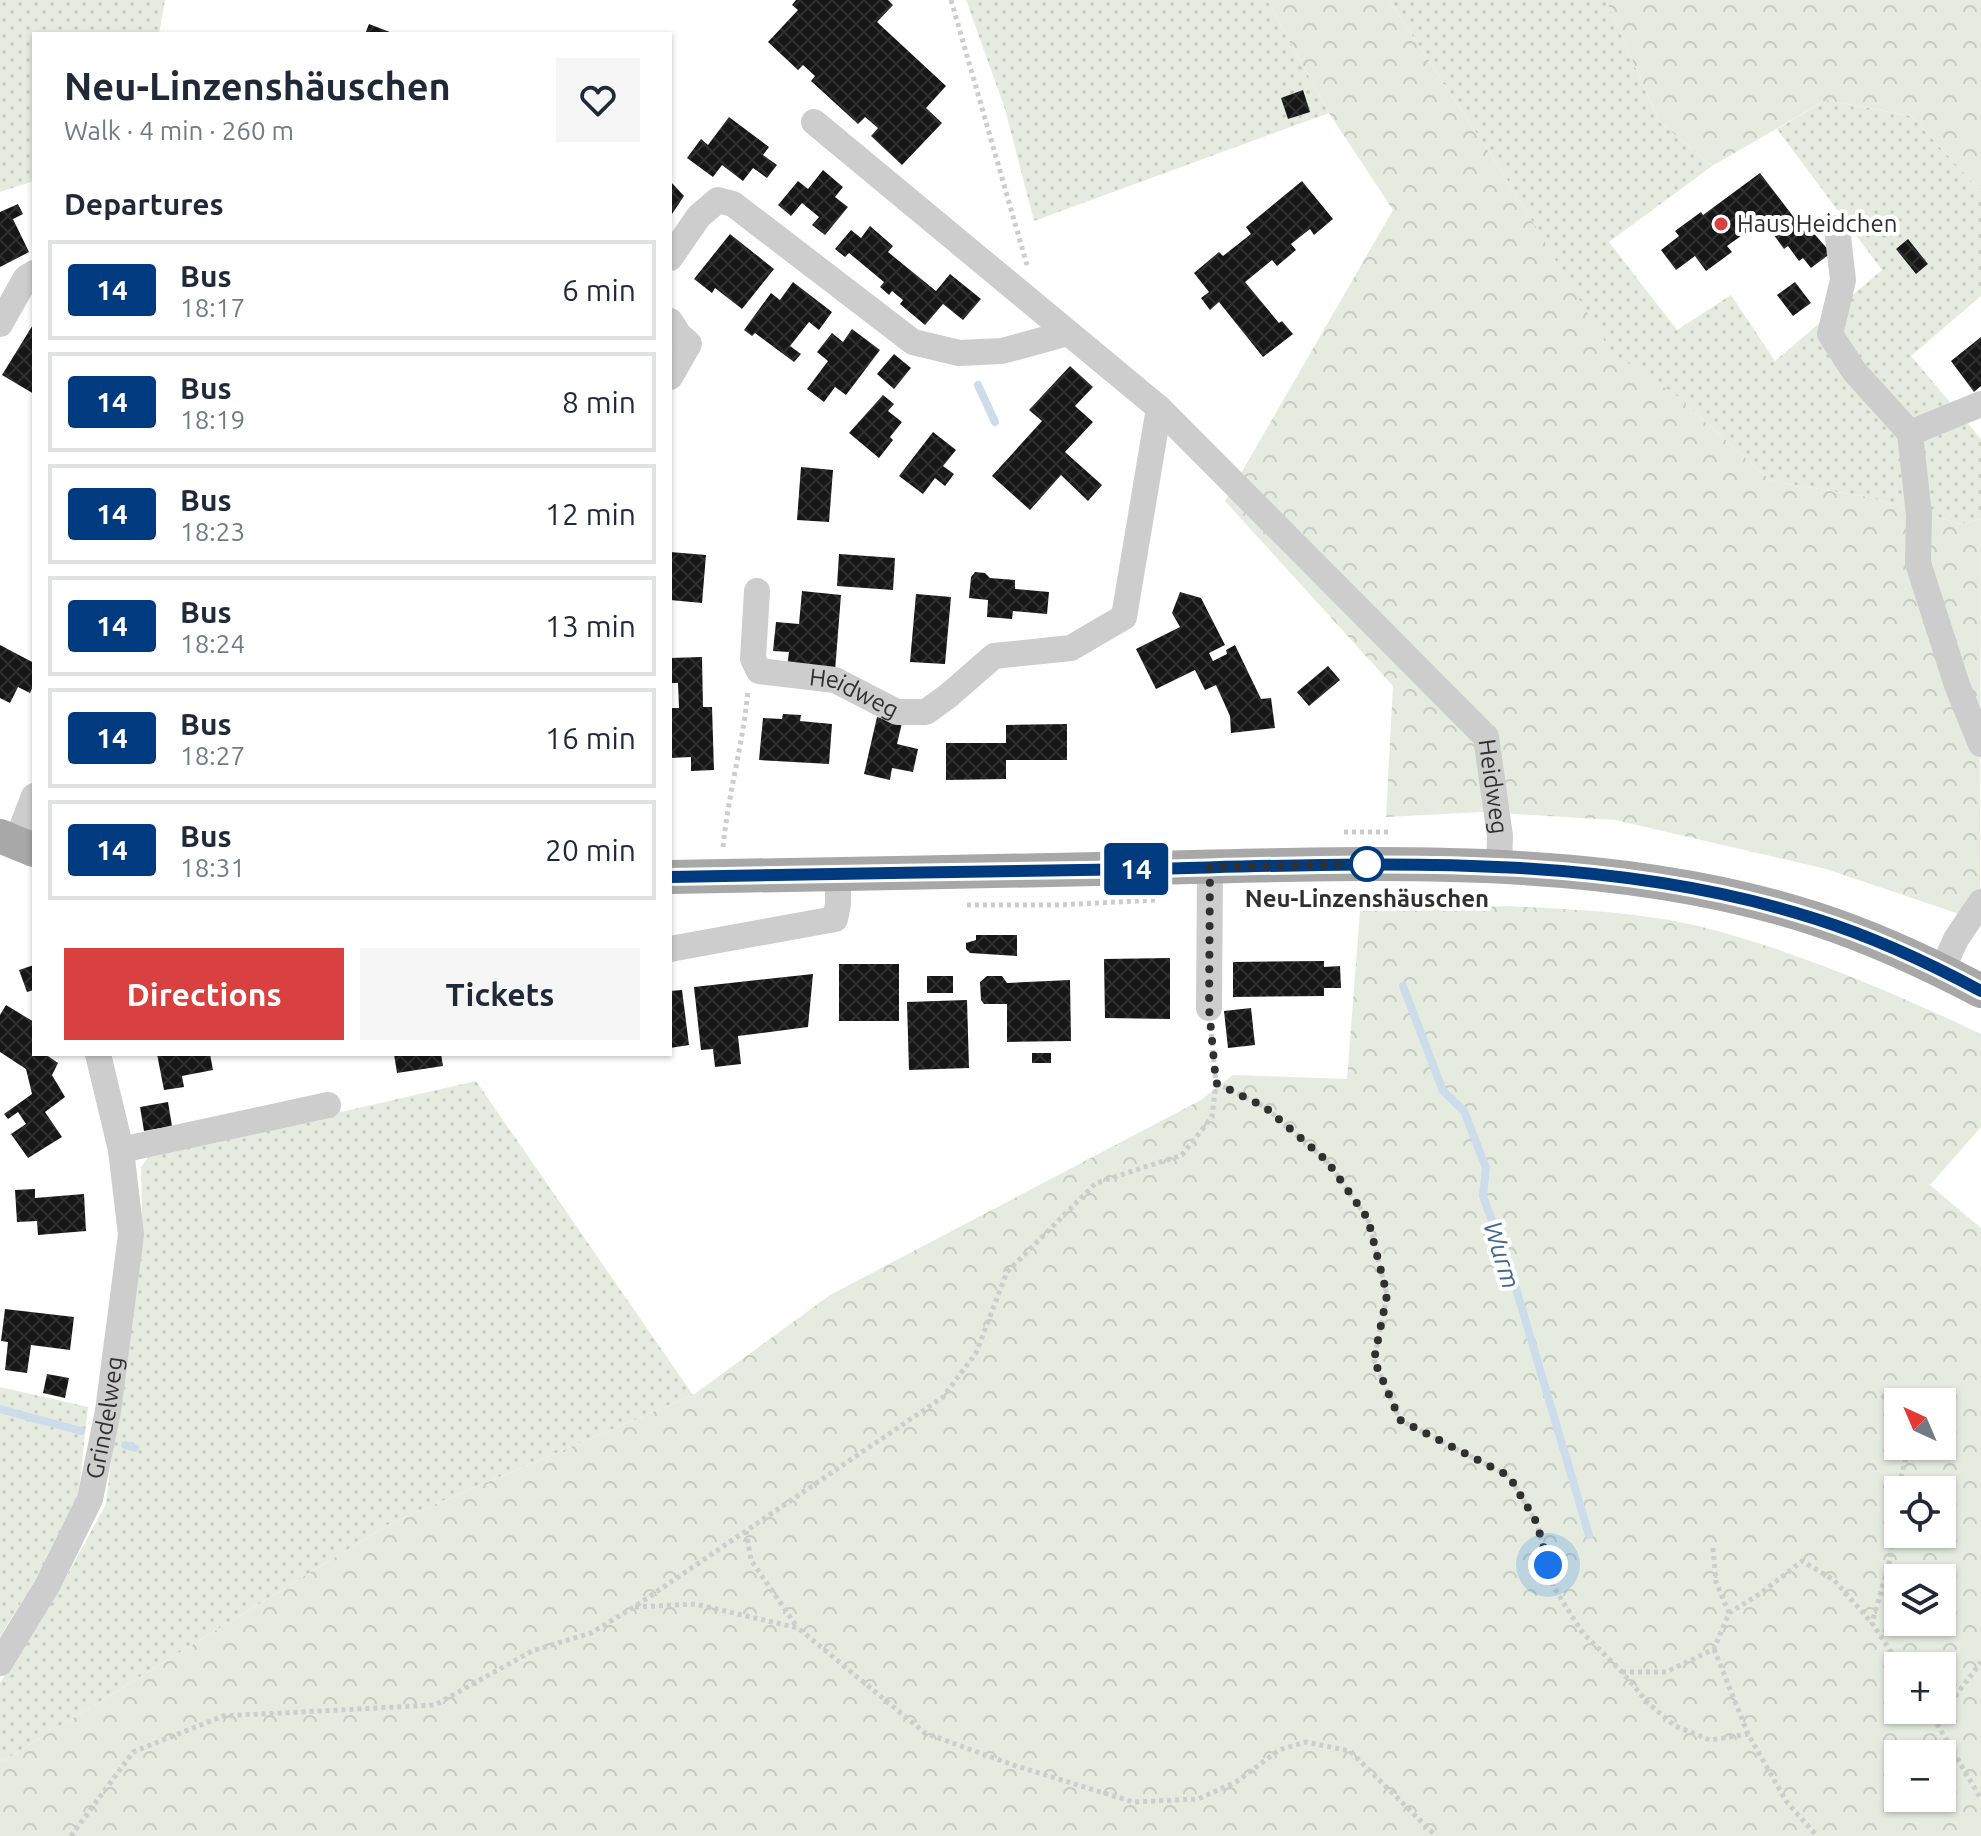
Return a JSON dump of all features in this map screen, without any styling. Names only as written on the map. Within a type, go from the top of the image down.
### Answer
[{"type":"main road","points":[[672,877],[1366,864],[1499,867],[1613,877],[1709,891],[1816,919],[1942,970],[1981,991]]},
{"type":"street","name":"Heidweg","points":[[814,122],[1159,408],[1486,737],[1500,836],[1499,867]]},
{"type":"street","points":[[672,255],[699,216],[718,200],[733,204],[913,342],[959,353],[988,352],[1068,333]]},
{"type":"street","points":[[1837,228],[1843,280],[1830,334],[1854,371],[1910,433],[1919,515],[1918,563],[1957,685],[1981,744]]},
{"type":"street","points":[[0,324],[26,278],[32,274]]},
{"type":"street","points":[[672,323],[689,344],[672,374]]},
{"type":"street","points":[[1910,433],[1981,404]]},
{"type":"street","name":"Heidweg","points":[[759,671],[835,680],[897,712],[926,712],[994,656],[1071,648],[1124,617],[1159,408]]},
{"type":"street","points":[[757,591],[753,659],[759,671]]},
{"type":"street","points":[[17,843],[32,802]]},
{"type":"street","points":[[1209,1008],[1210,867]]},
{"type":"street","points":[[672,949],[835,919],[838,875]]},
{"type":"street","points":[[1942,970],[1956,939],[1981,902]]},
{"type":"street","name":"Grindelweg","points":[[0,1663],[48,1584],[90,1499],[108,1411],[131,1235],[121,1150],[98,1056]]},
{"type":"street","points":[[121,1150],[328,1105]]},
{"type":"path","points":[[951,0],[1020,244],[1043,312]]},
{"type":"path","points":[[724,876],[723,846],[730,792],[745,723],[749,680],[759,671]]},
{"type":"path","points":[[1383,897],[1412,897]]},
{"type":"path","points":[[71,1836],[133,1752],[223,1716],[435,1705],[532,1651],[591,1633],[943,1397],[976,1353],[1007,1272],[1096,1183],[1182,1155],[1212,1117],[1216,1083],[1209,1008]]},
{"type":"path","points":[[1216,1083],[1265,1107],[1327,1161],[1368,1219],[1387,1295],[1374,1360],[1400,1420],[1509,1476],[1537,1523],[1553,1586],[1582,1632],[1649,1704],[1675,1726],[1710,1740],[1748,1734]]},
{"type":"path","points":[[1872,1623],[1890,1560],[1898,1489],[1905,1460]]},
{"type":"path","points":[[746,1531],[751,1560],[798,1628],[925,1733],[1013,1765],[1133,1802],[1198,1799],[1236,1782],[1279,1750],[1306,1742],[1350,1751],[1436,1836]]},
{"type":"path","points":[[1713,1548],[1716,1582],[1729,1613]]},
{"type":"path","points":[[1622,1672],[1666,1672],[1714,1649],[1729,1613],[1802,1561],[1834,1580],[1872,1623],[1891,1652]]},
{"type":"path","points":[[634,1607],[695,1604],[798,1628]]},
{"type":"path","points":[[1714,1649],[1748,1734],[1786,1801],[1817,1836]]},
{"type":"path","points":[[1956,1695],[1981,1662]]},
{"type":"path","points":[[1937,1724],[1981,1799]]},
{"type":"green space","points":[[0,0],[165,0],[159,32],[32,32],[32,182],[0,192]]},
{"type":"green space","points":[[966,0],[1267,0],[1329,113],[1034,221],[1005,109]]},
{"type":"green space","points":[[1267,0],[1389,0],[1506,178],[1611,352],[1674,394],[1771,481],[1868,497],[1960,524],[1981,519],[1980,921],[1826,869],[1615,820],[1481,812],[1386,817],[1393,686],[1225,501],[1393,210],[1329,113]]},
{"type":"green space","points":[[1389,0],[1606,0],[1659,121],[1712,166],[1609,242],[1677,330],[1731,295],[1775,361],[1882,270],[1777,129],[1826,100],[1911,116],[1981,191],[1981,296],[1911,356],[1981,439],[1981,519],[1960,524],[1868,497],[1771,481],[1674,394],[1610,352],[1506,178]]},
{"type":"green space","points":[[1606,0],[1981,0],[1981,191],[1911,116],[1826,100],[1712,166],[1659,121]]},
{"type":"green space","points":[[1511,906],[1659,918],[1706,928],[1812,961],[1981,1034],[1981,1127],[1930,1185],[1981,1228],[1981,1836],[0,1836],[0,1759],[3,1761],[391,1523],[693,1395],[830,1295],[1201,1100],[1233,1075],[1347,1079],[1360,911]]},
{"type":"green space","points":[[476,1081],[693,1395],[391,1523],[3,1761],[0,1759],[0,1683],[59,1590],[106,1504],[142,1210],[141,1167],[149,1156]]},
{"type":"green space","points":[[0,1387],[88,1407],[79,1491],[55,1547],[0,1637]]},
{"type":"building","points":[[796,0],[888,0],[893,5],[877,22],[946,86],[926,108],[942,123],[902,165],[871,136],[878,128],[865,117],[858,124],[811,81],[815,76],[803,65],[798,70],[768,42],[798,10],[792,5]]},
{"type":"building","points":[[369,24],[390,32],[366,32]]},
{"type":"building","points":[[1303,90],[1310,112],[1288,119],[1281,98]]},
{"type":"building","points":[[729,117],[769,147],[763,155],[777,165],[767,178],[753,168],[743,181],[722,165],[713,177],[687,158],[701,139],[708,145]]},
{"type":"building","points":[[823,170],[843,187],[835,197],[848,207],[825,235],[812,225],[819,217],[802,203],[791,216],[778,205],[798,181],[808,189]]},
{"type":"building","name":"Haus Heidchen","points":[[1760,173],[1805,232],[1810,229],[1831,253],[1811,268],[1803,258],[1799,261],[1788,246],[1784,249],[1763,220],[1727,246],[1732,252],[1706,271],[1695,256],[1676,270],[1661,250],[1679,236],[1675,231],[1701,212],[1703,215]]},
{"type":"building","points":[[1302,181],[1333,219],[1314,235],[1310,229],[1291,244],[1296,250],[1277,266],[1272,260],[1245,282],[1279,323],[1282,321],[1293,334],[1263,357],[1219,302],[1210,310],[1201,298],[1209,292],[1194,273],[1219,252],[1223,256],[1251,234],[1246,227]]},
{"type":"building","points":[[672,183],[684,196],[672,214]]},
{"type":"building","points":[[18,204],[23,214],[13,219],[29,252],[0,267],[0,212]]},
{"type":"building","points":[[870,226],[893,246],[888,252],[936,291],[950,274],[981,299],[963,320],[943,304],[925,325],[900,304],[903,300],[892,291],[889,295],[880,287],[884,282],[849,253],[845,257],[835,249],[851,230],[861,238]]},
{"type":"building","points":[[730,234],[774,269],[742,309],[715,288],[712,293],[694,279]]},
{"type":"building","points":[[1908,239],[1928,264],[1916,274],[1896,249]]},
{"type":"building","points":[[793,282],[832,312],[819,330],[809,322],[790,346],[801,354],[794,362],[755,333],[752,336],[744,330],[771,293],[780,300]]},
{"type":"building","points":[[1795,282],[1811,303],[1793,316],[1777,295]]},
{"type":"building","points":[[32,326],[32,393],[2,375]]},
{"type":"building","points":[[852,329],[880,350],[846,395],[835,387],[824,402],[807,389],[828,361],[817,352],[832,333],[843,342]]},
{"type":"building","points":[[1981,337],[1981,386],[1974,392],[1951,361]]},
{"type":"building","points":[[894,354],[911,368],[894,389],[877,374]]},
{"type":"building","points":[[1070,366],[1093,387],[1075,406],[1093,422],[1065,452],[1102,485],[1088,501],[1061,475],[1030,510],[992,476],[1042,421],[1029,410]]},
{"type":"building","points":[[883,395],[894,404],[888,411],[902,422],[879,458],[849,433]]},
{"type":"building","points":[[933,432],[956,450],[943,466],[954,474],[945,486],[935,478],[923,494],[899,476]]},
{"type":"building","points":[[801,467],[833,470],[829,522],[797,520]]},
{"type":"building","points":[[672,552],[706,555],[702,603],[672,600]]},
{"type":"building","points":[[839,554],[895,558],[893,590],[837,586]]},
{"type":"building","points":[[975,572],[985,573],[990,578],[1015,580],[1015,589],[1049,592],[1047,614],[1013,611],[1012,619],[987,617],[988,600],[969,598],[971,577]]},
{"type":"building","points":[[802,591],[841,595],[835,671],[787,667],[789,652],[773,651],[776,622],[799,624]]},
{"type":"building","points":[[1180,592],[1201,598],[1225,645],[1209,653],[1213,661],[1227,654],[1226,650],[1235,645],[1261,699],[1271,698],[1275,728],[1231,733],[1230,716],[1216,685],[1205,690],[1195,670],[1156,689],[1136,649],[1180,627],[1172,613]]},
{"type":"building","points":[[916,594],[951,597],[945,664],[910,662]]},
{"type":"building","points":[[0,645],[32,662],[32,688],[30,693],[18,687],[10,703],[0,698]]},
{"type":"building","points":[[702,657],[703,707],[712,707],[714,770],[691,771],[691,757],[672,758],[672,708],[679,708],[678,683],[672,683],[672,658]]},
{"type":"building","points":[[1328,666],[1340,680],[1309,706],[1297,692]]},
{"type":"building","points":[[783,714],[801,715],[800,721],[832,724],[829,764],[759,760],[763,718],[782,719]]},
{"type":"building","points":[[877,717],[902,723],[897,744],[918,749],[913,772],[892,768],[890,780],[864,774]]},
{"type":"building","points":[[1067,724],[1067,760],[1006,760],[1006,779],[946,780],[946,743],[1006,743],[1006,725]]},
{"type":"building","points":[[976,935],[1017,935],[1017,956],[970,953],[966,943],[976,940]]},
{"type":"building","points":[[1170,958],[1170,1019],[1105,1018],[1104,959]]},
{"type":"building","points":[[1324,961],[1324,967],[1340,966],[1341,988],[1324,988],[1324,996],[1233,997],[1233,962]]},
{"type":"building","points":[[839,964],[899,964],[899,1021],[839,1021]]},
{"type":"building","points":[[32,966],[32,991],[27,992],[19,970]]},
{"type":"building","points":[[813,974],[808,1027],[738,1036],[741,1064],[715,1067],[713,1049],[701,1050],[694,987]]},
{"type":"building","points":[[927,976],[953,976],[953,993],[927,993]]},
{"type":"building","points":[[987,976],[1002,976],[1007,983],[1070,980],[1071,1041],[1007,1042],[1007,1004],[984,1004],[981,1000],[980,982]]},
{"type":"building","points":[[682,990],[689,1045],[672,1048],[672,991]]},
{"type":"building","points":[[967,1000],[969,1068],[909,1070],[907,1002]]},
{"type":"building","points":[[6,1005],[32,1021],[32,1056],[48,1056],[58,1063],[52,1075],[65,1097],[45,1112],[62,1137],[28,1158],[11,1134],[26,1124],[18,1112],[8,1119],[4,1114],[32,1094],[26,1069],[0,1052],[0,1015]]},
{"type":"building","points":[[1251,1008],[1255,1045],[1228,1048],[1224,1011]]},
{"type":"building","points":[[1032,1053],[1051,1053],[1051,1063],[1032,1063]]},
{"type":"building","points":[[157,1056],[210,1056],[213,1070],[182,1076],[184,1087],[164,1090]]},
{"type":"building","points":[[394,1056],[441,1056],[443,1066],[397,1073]]},
{"type":"building","points":[[168,1102],[172,1126],[144,1131],[140,1107]]},
{"type":"building","points":[[35,1189],[35,1198],[84,1194],[86,1231],[38,1235],[37,1221],[17,1222],[15,1190]]},
{"type":"building","points":[[5,1309],[74,1317],[70,1350],[31,1345],[27,1373],[5,1370],[8,1342],[1,1341]]},
{"type":"building","points":[[47,1374],[69,1378],[65,1398],[43,1393]]},
{"type":"waterway","name":"Wurm","points":[[978,385],[995,422]]},
{"type":"waterway","name":"Wurm","points":[[1403,986],[1443,1091],[1464,1111],[1486,1168],[1483,1196],[1512,1275],[1589,1535]]},
{"type":"waterway","name":"Wurm","points":[[0,1409],[81,1431]]},
{"type":"waterway","name":"Wurm","points":[[125,1445],[135,1448]]},
{"type":"bus line","name":"14","points":[[672,877],[1366,864],[1499,867],[1613,877],[1709,891],[1816,919],[1942,970],[1981,991]]},
{"type":"place","name":"Haus Heidchen","points":[[1721,224]]},
{"type":"place","name":"Neu-Linzenshäuschen","points":[[1367,864]]},
{"type":"route","points":[[1367,864],[1210,867],[1209,1008],[1216,1083],[1265,1107],[1327,1161],[1368,1219],[1387,1295],[1374,1360],[1400,1420],[1509,1476],[1537,1523],[1548,1565]]}]
